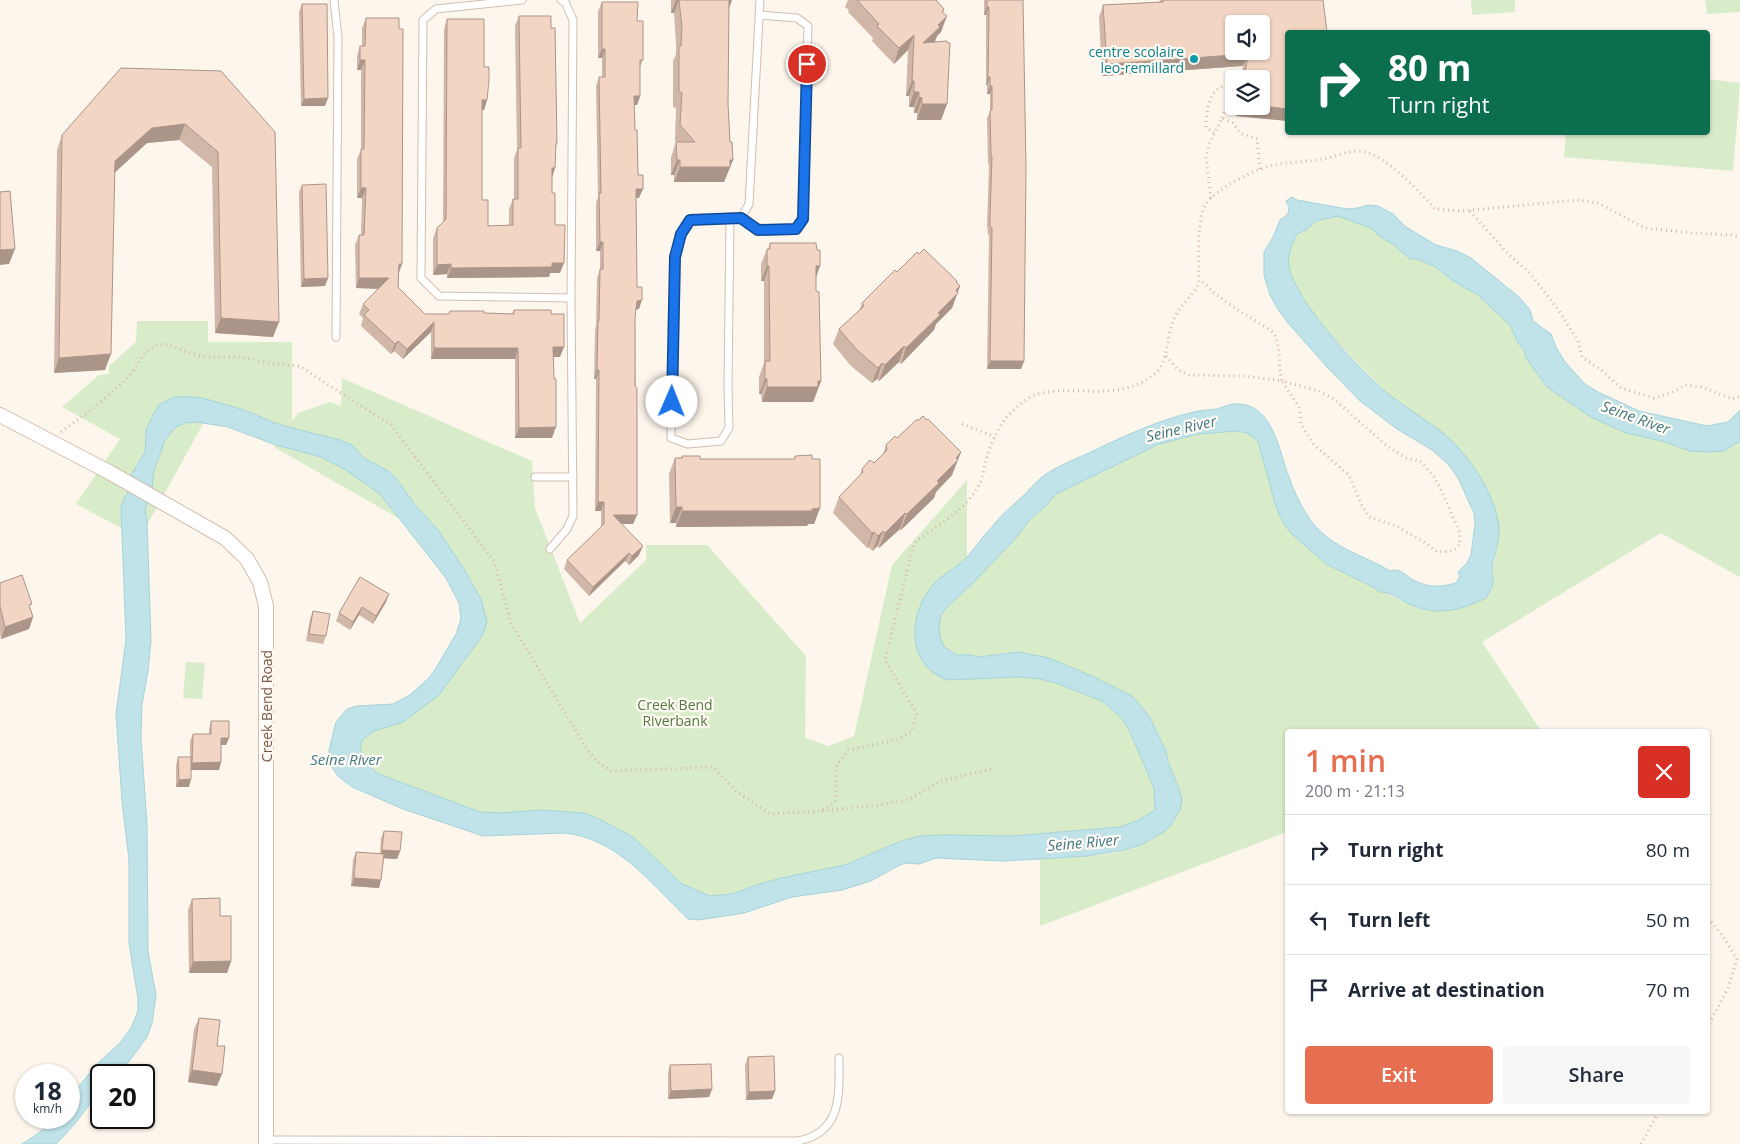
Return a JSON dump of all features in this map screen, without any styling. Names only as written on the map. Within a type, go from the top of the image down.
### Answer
[{"type":"street","name":"Creek Bend Road","points":[[0,415],[168,504],[225,538],[247,559],[260,582],[266,606],[266,1142]]},
{"type":"lane","points":[[334,0],[338,36],[336,337]]},
{"type":"lane","points":[[522,0],[436,9],[423,20],[420,278],[439,296],[571,298]]},
{"type":"lane","points":[[550,549],[567,530],[573,516],[571,298],[573,20],[565,2],[561,0]]},
{"type":"lane","points":[[741,218],[749,204],[760,0]]},
{"type":"lane","points":[[730,218],[729,428],[721,441],[688,444],[671,438],[675,257],[681,234],[690,220],[730,218],[741,218],[758,230],[796,229],[803,219],[808,26],[797,18],[759,16]]},
{"type":"lane","points":[[535,477],[573,477]]},
{"type":"lane","points":[[266,1142],[798,1141],[808,1139],[822,1132],[831,1122],[839,1097],[839,1058]]},
{"type":"path","points":[[1214,133],[1206,127],[1207,113],[1214,92],[1225,84]]},
{"type":"path","points":[[1211,199],[1206,158],[1209,144],[1225,111]]},
{"type":"path","points":[[1222,118],[1233,123],[1240,133],[1258,139],[1260,170]]},
{"type":"path","points":[[822,811],[835,802],[838,765],[848,750],[897,740],[911,732],[917,714],[885,660],[914,543],[967,503],[980,484],[986,459],[998,429],[1016,408],[1036,394],[1060,390],[1095,392],[1119,390],[1140,384],[1157,372],[1166,356],[1175,317],[1195,292],[1199,280],[1201,215],[1206,204],[1211,199],[1239,179],[1274,165],[1327,158],[1353,151],[1366,152],[1377,156],[1415,186],[1435,209],[1469,210],[1577,200],[1598,203],[1645,228],[1740,237]]},
{"type":"path","points":[[1469,210],[1508,254],[1530,273],[1559,311],[1578,341],[1582,357],[1600,369],[1621,388],[1654,398],[1686,386],[1701,387],[1733,399],[1740,396]]},
{"type":"path","points":[[1166,356],[1178,370],[1189,375],[1245,376],[1282,380],[1319,391],[1334,399],[1387,446],[1406,458],[1420,461],[1435,478],[1459,531],[1460,544],[1454,551],[1438,552],[1396,526],[1369,517],[1361,504],[1349,475],[1314,445],[1301,424],[1299,407],[1282,380],[1279,370],[1279,351],[1276,336],[1268,328],[1240,312],[1214,293],[1206,283],[1199,280]]},
{"type":"path","points":[[52,442],[56,434],[129,377],[145,353],[158,344],[168,345],[202,357],[243,356],[268,363],[299,366],[391,425],[494,561],[511,623],[588,751],[600,764],[611,771],[713,767],[737,792],[770,814],[822,811],[908,800],[942,781],[991,770]]},
{"type":"path","points":[[962,424],[995,437]]},
{"type":"path","points":[[1710,920],[1738,959],[1728,988],[1710,1022]]},
{"type":"path","points":[[1641,1144],[1657,1114]]},
{"type":"green space","points":[[1471,0],[1515,0],[1515,12],[1472,15]]},
{"type":"green space","points":[[1705,0],[1740,0],[1740,12],[1707,14]]},
{"type":"green space","points":[[1710,79],[1740,83],[1733,171],[1564,157],[1566,135],[1710,135]]},
{"type":"green space","points":[[1338,216],[1373,229],[1379,236],[1394,245],[1410,259],[1417,259],[1434,266],[1455,282],[1478,295],[1510,325],[1518,343],[1524,350],[1526,358],[1662,441],[1690,451],[1724,451],[1740,440],[1740,577],[1661,533],[1482,642],[1540,729],[1285,729],[1285,833],[1040,926],[1040,859],[1105,854],[1141,845],[1165,831],[1179,789],[1168,762],[1166,751],[1149,716],[1132,696],[1018,652],[979,657],[957,655],[944,647],[940,637],[939,625],[941,615],[946,608],[973,583],[1015,539],[1031,518],[1045,507],[1056,494],[1159,444],[1198,434],[1237,431],[1247,433],[1258,441],[1276,507],[1284,524],[1291,533],[1326,564],[1417,608],[1428,611],[1493,584],[1499,532],[1498,520],[1388,394],[1316,318],[1294,283],[1289,267],[1289,254],[1297,234],[1306,230],[1316,221]]},
{"type":"green space","name":"Creek Bend Riverbank","points":[[137,321],[208,321],[208,342],[292,342],[292,421],[298,413],[330,402],[341,406],[342,378],[532,461],[535,508],[580,623],[646,560],[646,545],[707,545],[806,656],[805,738],[829,746],[854,736],[892,565],[967,480],[967,557],[957,568],[934,583],[920,655],[1019,677],[1056,683],[1102,701],[1122,718],[1131,734],[1154,788],[1155,810],[1140,820],[1120,827],[1012,836],[919,836],[899,842],[845,865],[781,878],[732,894],[710,896],[682,884],[633,837],[502,813],[480,812],[379,774],[365,763],[360,748],[363,739],[374,731],[403,722],[482,636],[449,547],[274,447],[288,427],[275,423],[209,413],[140,538],[76,504],[120,439],[62,407],[99,375],[109,374],[109,366],[136,342]]},
{"type":"green space","points":[[186,662],[205,663],[202,699],[183,698]]},
{"type":"water","name":"Seine River","points":[[1292,197],[1297,200],[1347,209],[1368,205],[1378,206],[1393,214],[1406,227],[1436,245],[1457,251],[1471,258],[1519,297],[1530,310],[1533,321],[1551,334],[1565,362],[1585,384],[1639,411],[1707,426],[1728,422],[1740,410],[1740,441],[1724,451],[1690,451],[1662,441],[1626,433],[1591,417],[1547,387],[1526,358],[1524,350],[1518,343],[1510,325],[1478,295],[1455,282],[1434,266],[1417,259],[1410,259],[1394,245],[1379,236],[1373,229],[1338,216],[1316,221],[1306,230],[1297,234],[1289,254],[1289,267],[1303,298],[1330,334],[1374,381],[1453,442],[1481,478],[1491,499],[1498,521],[1499,533],[1492,569],[1493,584],[1486,598],[1457,609],[1447,611],[1427,610],[1407,603],[1390,594],[1378,592],[1377,589],[1326,564],[1291,533],[1284,524],[1276,507],[1258,441],[1247,433],[1237,431],[1198,434],[1159,444],[1056,494],[1045,507],[1031,518],[1015,539],[973,583],[946,608],[941,615],[939,625],[940,637],[944,647],[957,655],[979,657],[1018,652],[1049,658],[1132,696],[1149,716],[1166,751],[1168,762],[1179,789],[1182,800],[1180,810],[1171,825],[1165,831],[1141,845],[1124,850],[1087,856],[1040,859],[1003,861],[936,858],[919,864],[905,863],[871,881],[842,890],[792,897],[744,913],[699,920],[688,919],[644,875],[616,852],[600,843],[564,833],[483,836],[403,809],[352,787],[338,776],[329,759],[329,750],[336,722],[347,709],[357,706],[393,704],[410,695],[429,678],[456,634],[461,619],[459,603],[446,578],[380,494],[346,470],[321,457],[276,445],[228,427],[197,422],[185,423],[176,427],[165,440],[154,471],[152,487],[145,511],[147,521],[151,641],[142,704],[141,738],[147,824],[148,951],[156,995],[152,1023],[147,1037],[128,1063],[97,1064],[121,1042],[131,1028],[138,1011],[138,999],[129,943],[129,860],[122,801],[116,714],[126,640],[121,508],[128,492],[131,475],[145,452],[146,430],[160,404],[174,397],[206,399],[244,410],[275,423],[340,440],[352,445],[364,458],[395,477],[416,506],[438,530],[464,569],[481,599],[487,622],[482,636],[439,695],[403,722],[374,731],[363,739],[360,748],[365,763],[379,774],[480,812],[502,813],[540,810],[584,813],[633,837],[682,884],[710,896],[732,894],[781,878],[845,865],[899,842],[919,836],[1012,836],[1120,827],[1139,820],[1155,810],[1154,788],[1131,734],[1122,718],[1102,701],[1056,683],[1040,679],[1019,677],[948,680],[934,673],[924,663],[918,652],[915,639],[918,611],[932,586],[967,557],[998,519],[1042,477],[1064,464],[1154,424],[1181,415],[1239,404],[1251,407],[1268,421],[1278,443],[1293,488],[1304,511],[1320,530],[1338,545],[1390,571],[1400,571],[1415,581],[1430,586],[1456,583],[1460,576],[1458,572],[1467,563],[1471,555],[1475,524],[1474,513],[1458,478],[1448,464],[1432,450],[1397,429],[1360,401],[1288,323],[1270,295],[1264,275],[1264,252],[1280,220],[1288,214],[1289,207],[1286,201]]},
{"type":"water","name":"Seine River","points":[[90,1073],[90,1104],[80,1117],[80,1085]]},
{"type":"water","name":"Seine River","points":[[43,1129],[70,1129],[56,1144],[22,1144]]},
{"type":"building","points":[[679,0],[729,0],[728,104],[733,160],[730,160],[730,167],[680,167],[680,160],[677,160],[676,142],[695,142],[680,125],[682,93],[679,91],[679,46],[681,46],[682,28]]},
{"type":"building","points":[[857,0],[936,0],[944,9],[942,12],[947,16],[938,25],[940,27],[923,43],[947,41],[950,43],[947,104],[922,104],[919,92],[914,92],[914,81],[912,81],[914,35],[899,48],[877,26],[879,24]]},
{"type":"building","points":[[987,0],[1023,0],[1026,168],[1024,361],[990,361],[992,157],[990,111],[992,110],[992,86],[990,86],[990,77],[988,77],[989,7],[987,7]]},
{"type":"building","name":"centre scolaire leo-remillard","points":[[1163,0],[1323,0],[1327,30],[1285,30],[1285,109],[1270,107],[1270,70],[1245,70],[1247,60],[1270,60],[1270,15],[1225,15],[1225,56],[1107,64],[1103,5],[1163,2]]},
{"type":"building","points":[[602,2],[638,2],[637,21],[643,21],[643,60],[640,60],[640,96],[634,96],[638,175],[643,175],[643,189],[636,189],[637,287],[642,287],[642,300],[637,301],[635,317],[637,515],[613,515],[643,546],[632,556],[629,553],[593,587],[567,560],[604,524],[604,502],[598,502],[599,370],[597,370],[600,269],[603,269],[603,242],[600,242],[599,193],[601,193],[599,77],[605,77],[605,49],[602,49]]},
{"type":"building","points":[[302,4],[327,4],[328,98],[304,99]]},
{"type":"building","points":[[519,16],[551,16],[551,28],[555,28],[557,143],[555,168],[552,168],[552,193],[555,193],[555,225],[565,225],[564,263],[552,263],[552,267],[451,268],[451,264],[437,265],[437,228],[446,219],[447,19],[484,19],[484,67],[489,67],[489,80],[487,100],[482,100],[482,200],[488,200],[488,226],[513,225],[513,199],[518,199],[518,148],[521,148]]},
{"type":"building","points":[[366,18],[399,18],[399,29],[403,29],[402,264],[399,264],[398,287],[425,314],[449,314],[450,311],[484,311],[484,313],[514,314],[514,310],[551,310],[551,314],[564,314],[564,347],[553,347],[554,379],[556,379],[556,427],[519,428],[518,348],[434,348],[434,322],[407,349],[398,341],[395,344],[364,315],[369,310],[363,304],[389,278],[359,278],[359,235],[364,235],[366,188],[361,188],[361,149],[364,149],[365,60],[360,60],[360,46],[365,46]]},
{"type":"building","points":[[121,68],[221,71],[275,132],[279,322],[221,318],[218,152],[185,124],[152,128],[115,161],[111,354],[59,358],[62,135]]},
{"type":"building","points":[[326,184],[328,278],[304,279],[302,185]]},
{"type":"building","points":[[10,191],[15,249],[0,250],[0,192]]},
{"type":"building","points":[[770,243],[816,243],[817,250],[820,250],[820,266],[816,266],[816,291],[819,292],[821,381],[818,381],[818,387],[767,387],[765,361],[770,361],[769,266],[767,266],[767,249],[770,249]]},
{"type":"building","points":[[924,249],[957,281],[960,286],[956,290],[958,293],[938,313],[940,315],[906,348],[904,346],[885,365],[882,363],[878,368],[857,350],[839,329],[864,306],[862,303],[895,270],[897,272],[917,252],[919,254]]},
{"type":"building","points":[[923,416],[961,452],[956,458],[958,460],[937,481],[939,483],[907,514],[905,513],[885,533],[883,531],[878,536],[874,532],[872,533],[839,497],[863,472],[862,469],[870,460],[874,463],[887,450],[886,445],[895,436],[897,438]]},
{"type":"building","points":[[812,455],[812,459],[820,459],[820,508],[812,509],[812,511],[682,511],[682,507],[676,507],[675,458],[700,456],[700,459],[795,459],[795,456]]},
{"type":"building","points":[[22,575],[32,604],[29,605],[33,617],[5,627],[0,606],[0,583]]},
{"type":"building","points":[[360,577],[389,594],[376,616],[362,607],[353,622],[339,613]]},
{"type":"building","points":[[313,611],[330,614],[326,636],[309,634]]},
{"type":"building","points":[[211,721],[229,721],[229,738],[221,738],[221,762],[192,763],[193,734],[211,734]]},
{"type":"building","points":[[178,757],[191,757],[191,779],[179,780]]},
{"type":"building","points":[[384,831],[402,832],[400,851],[382,850]]},
{"type":"building","points":[[356,852],[384,854],[381,880],[354,878]]},
{"type":"building","points":[[220,898],[220,916],[231,916],[231,961],[193,962],[192,899]]},
{"type":"building","points":[[199,1018],[220,1020],[217,1046],[225,1046],[222,1074],[192,1070]]},
{"type":"building","points":[[774,1056],[775,1091],[749,1092],[748,1057]]},
{"type":"building","points":[[711,1064],[712,1089],[671,1091],[670,1065]]},
{"type":"place","name":"centre scolaire leo-remillard","points":[[1194,59]]},
{"type":"route","points":[[672,402],[675,257],[681,234],[690,220],[741,218],[758,230],[796,229],[803,219],[807,64]]}]
